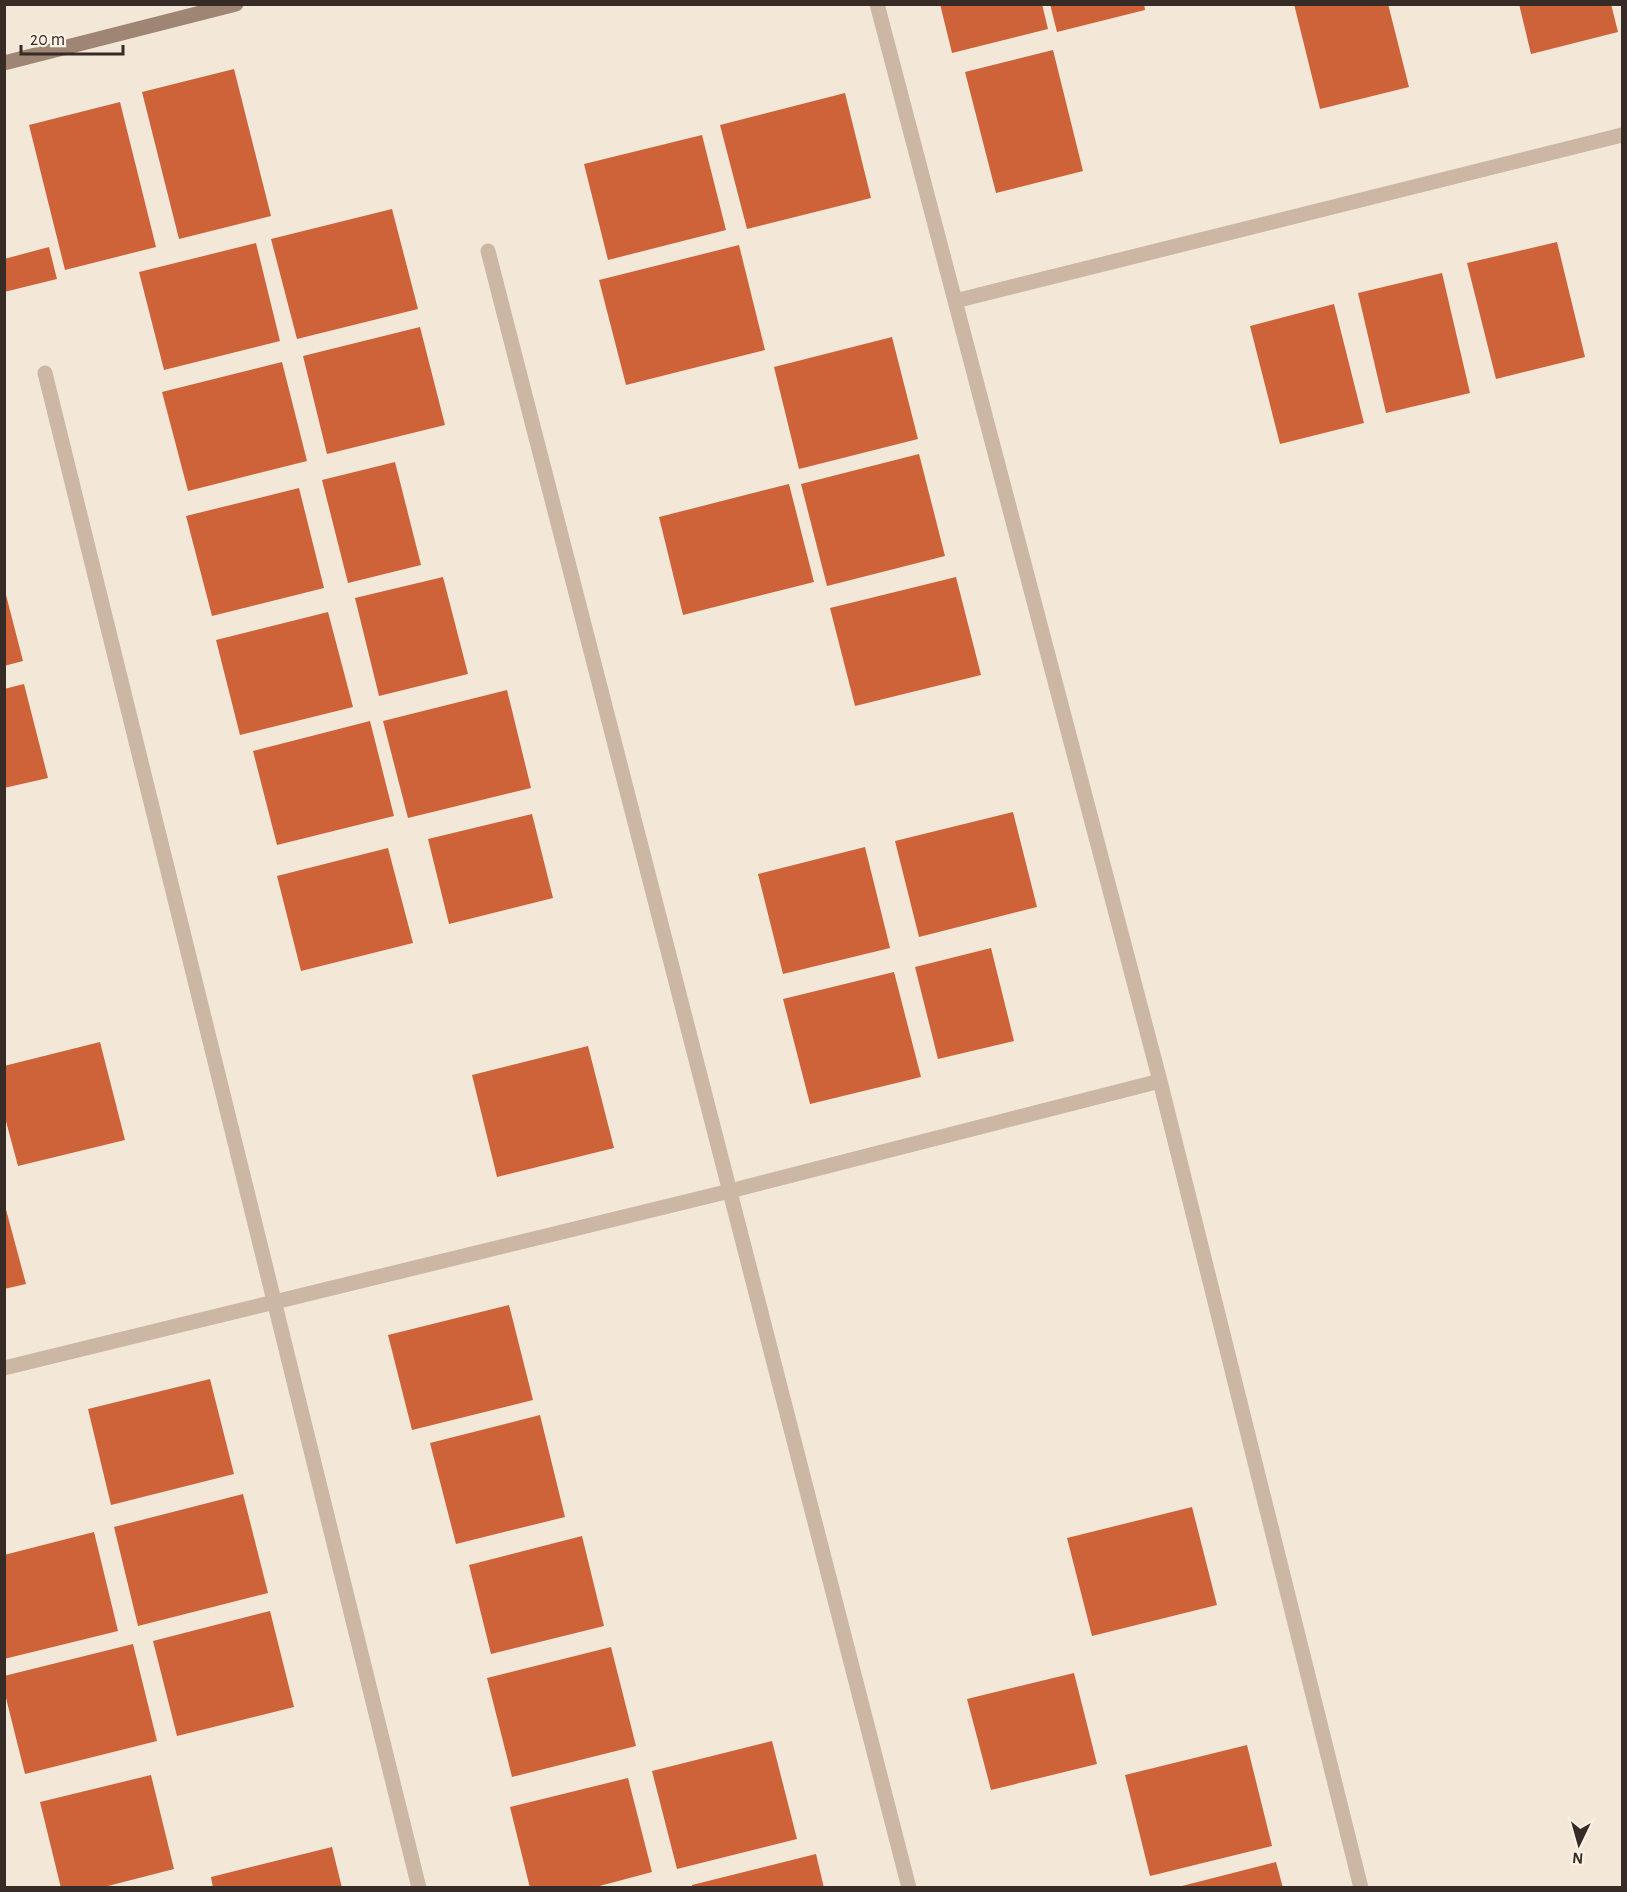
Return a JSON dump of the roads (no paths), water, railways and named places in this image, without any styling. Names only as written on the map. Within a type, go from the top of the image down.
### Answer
[{"type":"main road","points":[[4,63],[236,4]]},
{"type":"street","points":[[877,4],[1160,1081],[1361,1887]]},
{"type":"street","points":[[955,301],[1623,135]]},
{"type":"street","points":[[488,251],[909,1887]]},
{"type":"street","points":[[45,373],[419,1887]]},
{"type":"street","points":[[4,1368],[730,1191],[1160,1081]]}]
